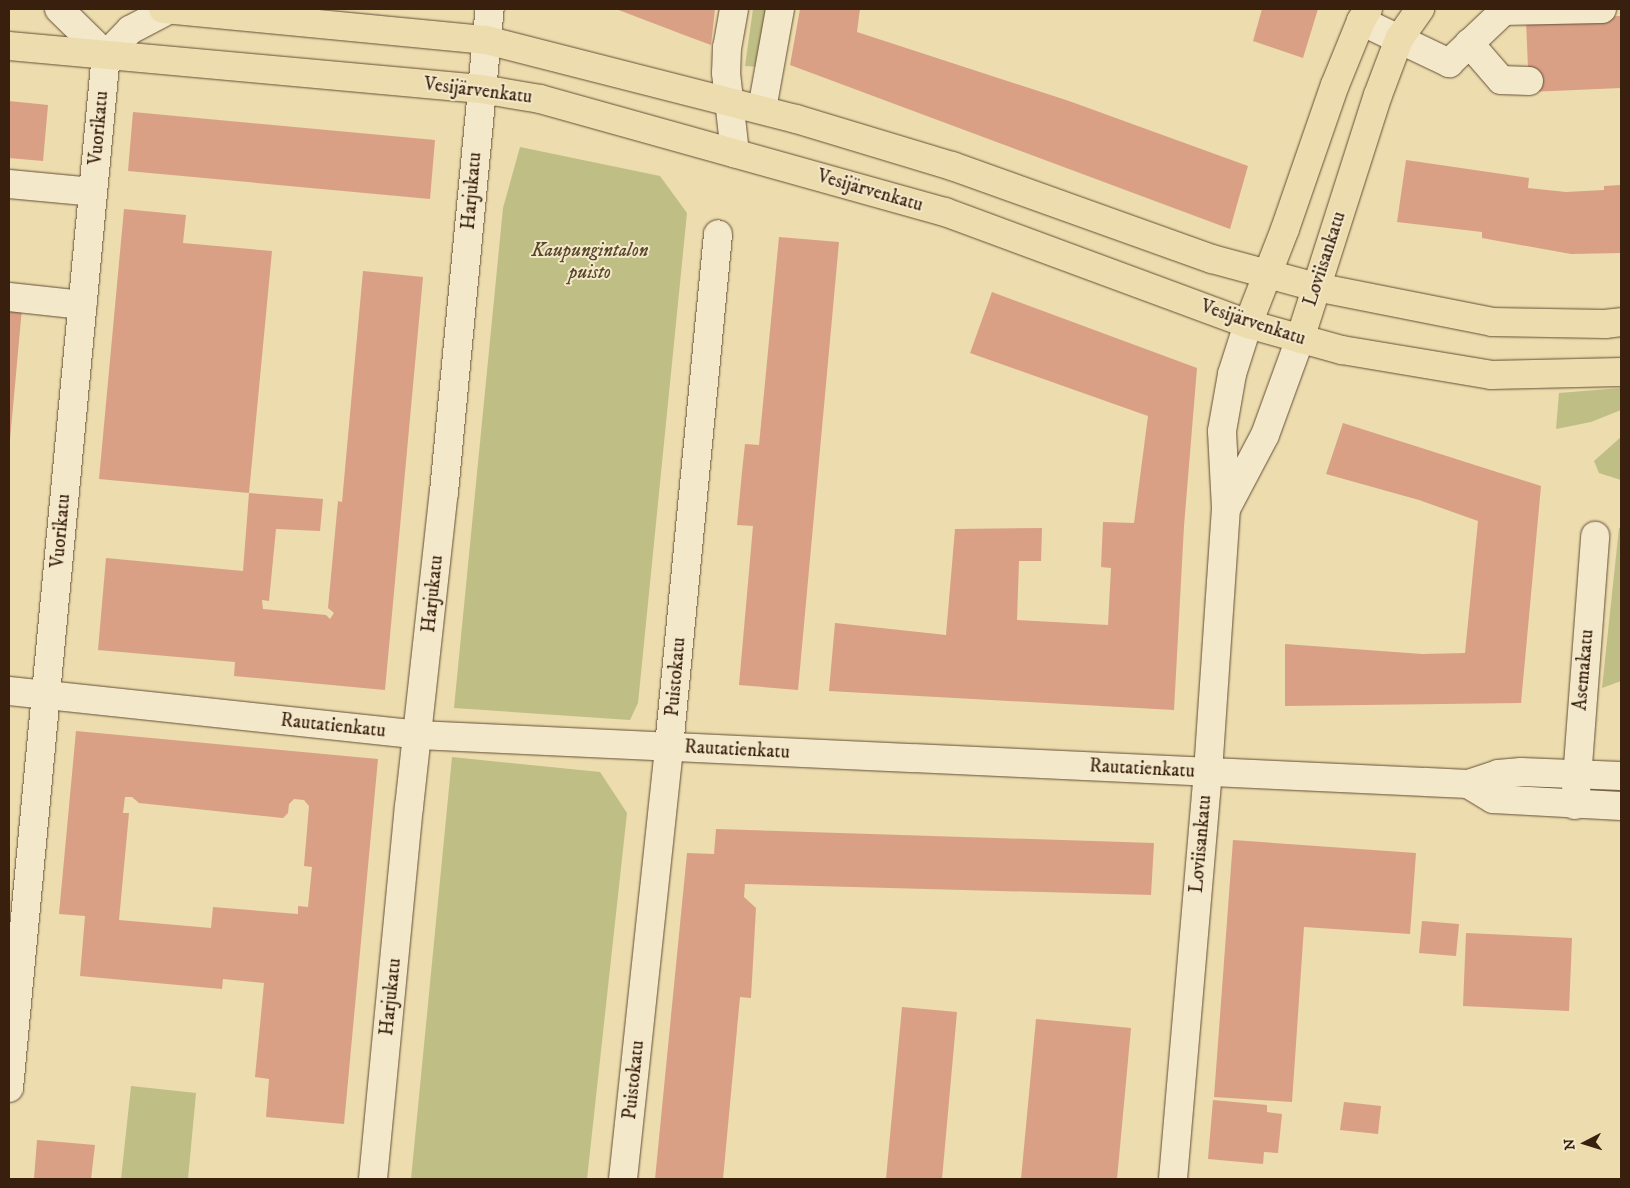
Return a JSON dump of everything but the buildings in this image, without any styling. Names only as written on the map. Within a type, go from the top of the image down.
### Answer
[{"type":"main road","points":[[163,9],[486,40],[762,109],[952,166],[1212,259],[1316,287],[1492,322],[1605,324],[1621,322]]},
{"type":"main road","name":"Loviisankatu","points":[[1300,339],[1378,95],[1399,39],[1420,9]]},
{"type":"main road","name":"Loviisankatu","points":[[1248,324],[1265,274],[1285,229],[1335,85],[1364,15]]},
{"type":"main road","name":"Vesijärvenkatu","points":[[9,46],[481,90],[540,99],[945,212],[1248,324],[1342,350],[1491,374],[1621,372]]},
{"type":"street","points":[[59,9],[106,55],[130,30],[170,9]]},
{"type":"street","name":"Harjukatu","points":[[373,1179],[444,492],[490,9]]},
{"type":"street","points":[[734,9],[727,47],[729,101],[736,153]]},
{"type":"street","points":[[762,109],[780,9]]},
{"type":"street","points":[[1364,15],[1399,39],[1449,63],[1504,10],[1602,9]]},
{"type":"street","points":[[1469,44],[1501,80],[1529,81]]},
{"type":"street","name":"Vuorikatu","points":[[9,1088],[18,881],[46,694],[106,55]]},
{"type":"street","points":[[9,184],[93,192]]},
{"type":"street","name":"Puistokatu","points":[[623,1179],[669,747],[718,234]]},
{"type":"street","points":[[9,297],[83,305]]},
{"type":"street","name":"Loviisankatu","points":[[1173,1179],[1208,772],[1226,508],[1222,431],[1232,374],[1248,324]]},
{"type":"street","name":"Loviisankatu","points":[[1226,508],[1264,435],[1300,339]]},
{"type":"street","name":"Asemakatu","points":[[1575,805],[1595,536]]},
{"type":"street","name":"Rautatienkatu","points":[[9,691],[418,735],[1468,784],[1498,774],[1521,772],[1621,776]]},
{"type":"street","name":"Rautatienkatu","points":[[1468,784],[1493,799],[1575,805],[1621,806]]},
{"type":"green space","points":[[753,9],[768,9],[760,67],[745,66]]},
{"type":"green space","name":"Kaupungintalon puisto","points":[[520,147],[660,176],[687,213],[638,703],[630,720],[454,708],[503,208]]},
{"type":"green space","points":[[1621,388],[1621,410],[1591,422],[1556,429],[1559,393]]},
{"type":"green space","points":[[1621,437],[1621,480],[1599,473],[1594,461]]},
{"type":"green space","points":[[1619,528],[1621,528],[1621,681],[1602,688]]},
{"type":"green space","points":[[452,757],[600,772],[627,813],[587,1179],[411,1179]]},
{"type":"green space","points":[[131,1086],[196,1093],[188,1179],[121,1179]]}]
